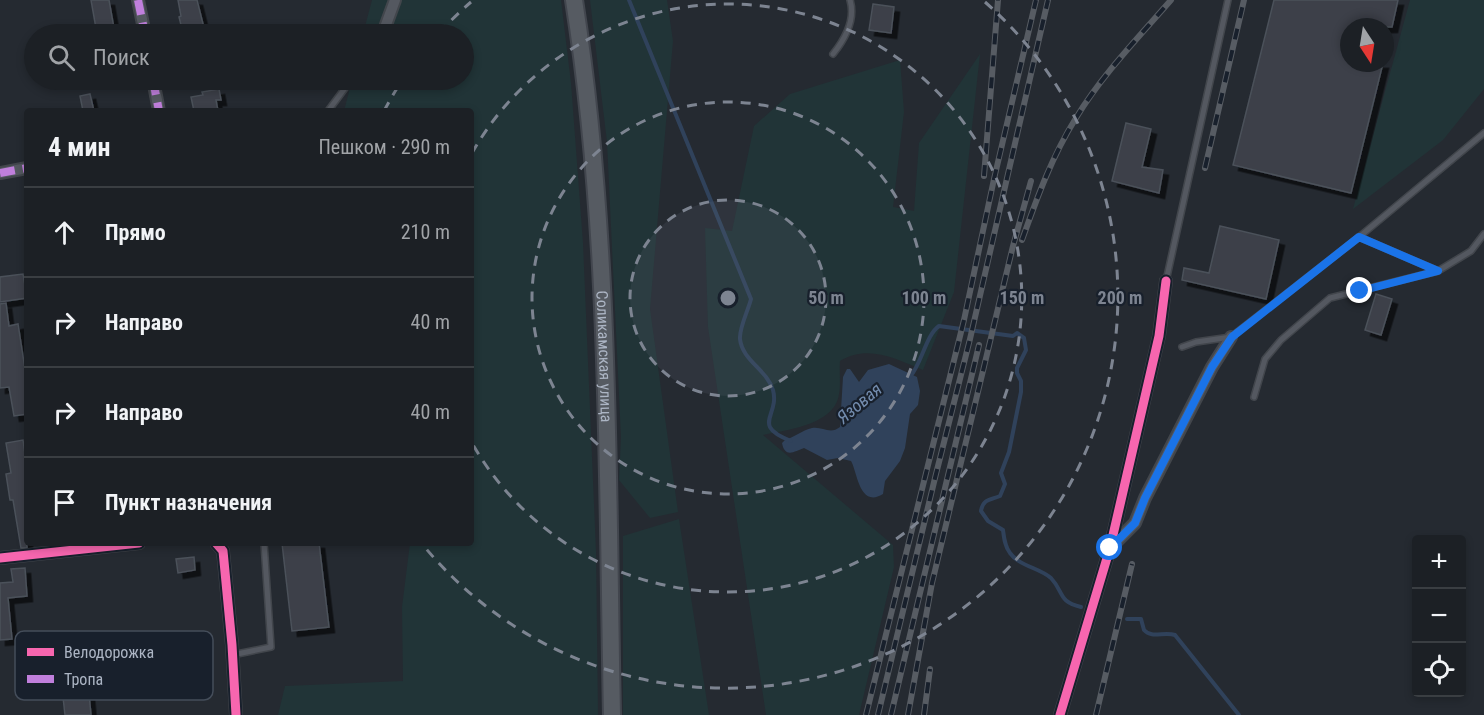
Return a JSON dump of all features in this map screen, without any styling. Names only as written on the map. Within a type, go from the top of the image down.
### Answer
[{"type":"main road","name":"Соликамская улица","points":[[574,0],[584,68],[599,247],[612,715]]},
{"type":"street","points":[[138,0],[143,24]]},
{"type":"street","points":[[386,24],[394,0]]},
{"type":"street","points":[[155,90],[158,108]]},
{"type":"street","points":[[0,173],[24,169]]},
{"type":"street","points":[[1060,715],[1110,548],[1159,336],[1166,281]]},
{"type":"street","points":[[1110,548],[1135,523],[1145,498],[1207,377],[1232,337]]},
{"type":"street","points":[[0,558],[111,546]]},
{"type":"street","points":[[219,546],[223,551],[236,715]]},
{"type":"lane","points":[[833,54],[848,36],[852,6],[850,0]]},
{"type":"lane","points":[[1166,281],[1228,0]]},
{"type":"lane","points":[[330,108],[344,90]]},
{"type":"lane","points":[[1182,347],[1196,342],[1232,337],[1359,237],[1484,133]]},
{"type":"lane","points":[[1254,397],[1265,359],[1281,340],[1330,298],[1438,271],[1471,251],[1484,234]]},
{"type":"lane","points":[[1359,237],[1438,271]]},
{"type":"lane","points":[[232,655],[271,647],[264,546]]},
{"type":"green space","points":[[372,0],[561,0],[571,83],[583,243],[596,552],[598,715],[278,715],[285,686],[403,681],[402,607],[410,546],[474,546],[474,108],[345,108],[349,90],[474,90],[474,24],[366,24]]},
{"type":"green space","points":[[590,0],[667,0],[673,41],[650,309],[678,512],[650,518],[619,480],[621,437],[607,142]]},
{"type":"green space","points":[[1410,0],[1484,0],[1484,89],[1443,140],[1353,209],[1390,72],[1394,72],[1394,59]]},
{"type":"green space","points":[[980,54],[954,292],[923,370],[882,355],[871,353],[850,356],[840,361],[839,394],[836,404],[829,413],[796,428],[763,435],[893,545],[894,567],[859,715],[766,715],[708,327],[705,228],[732,231],[754,126],[790,94],[900,60],[904,112],[893,207],[914,211],[919,143]]},
{"type":"green space","points":[[679,519],[709,715],[623,715],[623,536]]},
{"type":"water","points":[[889,364],[917,377],[920,391],[918,405],[910,414],[905,448],[900,461],[885,481],[883,494],[875,497],[864,493],[851,461],[838,458],[827,460],[804,448],[791,453],[785,451],[782,443],[805,430],[816,428],[833,430],[840,427],[843,377],[847,369],[850,369],[859,382],[868,370]]},
{"type":"building","points":[[91,0],[109,0],[113,24],[95,24]]},
{"type":"building","points":[[178,0],[197,0],[203,24],[181,24],[179,17],[181,16]]},
{"type":"building","points":[[1274,0],[1398,0],[1394,18],[1340,18],[1340,72],[1381,72],[1351,193],[1233,165]]},
{"type":"building","points":[[873,4],[894,7],[891,33],[869,30]]},
{"type":"building","points":[[219,90],[221,100],[216,100],[217,108],[193,108],[191,97],[203,95],[202,92]]},
{"type":"building","points":[[90,94],[93,108],[82,108],[80,96]]},
{"type":"building","points":[[1126,123],[1151,129],[1142,167],[1163,170],[1159,193],[1112,181]]},
{"type":"building","points":[[1220,226],[1279,240],[1266,299],[1182,280],[1184,268],[1209,273]]},
{"type":"building","points":[[23,274],[24,298],[0,302],[0,277]]},
{"type":"building","points":[[1376,294],[1392,299],[1381,335],[1365,330]]},
{"type":"building","points":[[6,303],[9,326],[18,324],[24,363],[24,414],[14,416],[9,387],[0,388],[0,304]]},
{"type":"building","points":[[23,440],[24,546],[27,548],[21,548],[13,500],[10,500],[6,474],[11,473],[6,443]]},
{"type":"building","points":[[282,546],[319,546],[329,627],[292,631]]},
{"type":"building","points":[[194,557],[195,570],[178,573],[176,559]]},
{"type":"building","points":[[25,568],[27,596],[8,598],[12,639],[0,640],[0,583],[13,582],[11,569]]},
{"type":"building","points":[[63,700],[90,700],[91,715],[65,715]]},
{"type":"waterway","name":"Язовая","points":[[629,0],[751,299],[740,339],[745,353],[766,377],[773,390],[774,399],[769,425],[772,430],[791,441]]},
{"type":"waterway","name":"Язовая","points":[[910,377],[931,336],[939,326],[1013,336],[1017,333],[1024,338],[1026,350],[1017,368],[1021,381],[1021,392],[1009,452],[1001,473],[1005,484],[1000,496],[985,502],[981,511],[988,521],[1003,530],[1007,548],[1014,557],[1051,578],[1068,602],[1081,607]]},
{"type":"waterway","name":"Язовая","points":[[1127,619],[1141,619],[1147,633],[1175,635],[1239,715]]},
{"type":"railway","points":[[984,176],[998,0]]},
{"type":"railway","points":[[866,715],[964,320],[1036,0]]},
{"type":"railway","points":[[878,715],[970,339],[1048,0]]},
{"type":"railway","points":[[1022,240],[1039,193],[1067,132],[1109,72],[1171,0]]},
{"type":"railway","points":[[1205,168],[1244,0]]},
{"type":"railway","points":[[908,715],[932,583],[1013,246],[1031,181]]},
{"type":"railway","points":[[891,715],[979,345]]},
{"type":"railway","points":[[1096,715],[1132,564]]},
{"type":"railway","points":[[924,715],[930,669]]},
{"type":"marked path","points":[[138,0],[143,24]]},
{"type":"marked path","points":[[155,90],[158,108]]},
{"type":"marked path","points":[[0,173],[24,169]]},
{"type":"cycle path","points":[[1060,715],[1110,548],[1159,336],[1166,281]]},
{"type":"cycle path","points":[[0,558],[111,546]]},
{"type":"cycle path","points":[[219,546],[223,551],[236,715]]},
{"type":"route","points":[[1110,548],[1135,523],[1145,498],[1212,367],[1232,337],[1359,237],[1438,271],[1360,291]]}]
